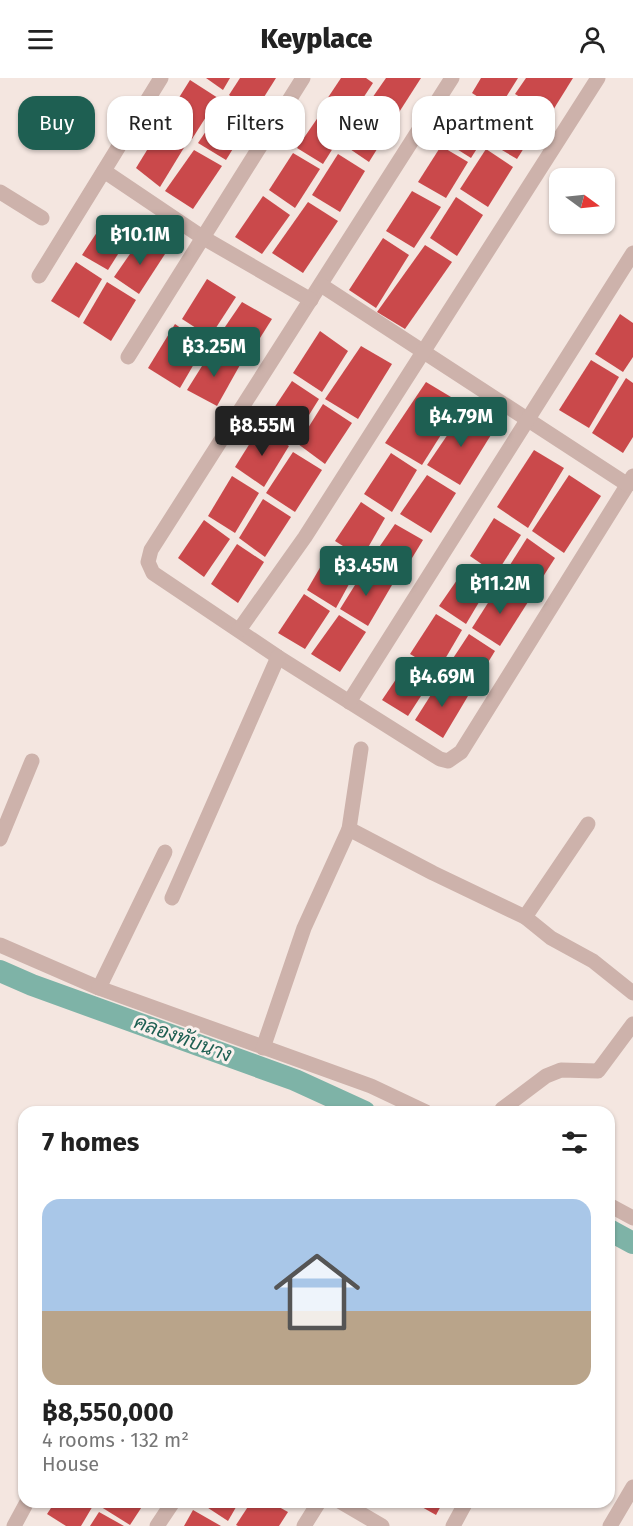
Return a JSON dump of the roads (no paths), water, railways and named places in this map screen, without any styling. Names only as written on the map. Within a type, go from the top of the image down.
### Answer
[{"type":"street","points":[[39,276],[161,78]]},
{"type":"street","points":[[128,357],[303,78]]},
{"type":"street","points":[[321,285],[421,352],[630,481],[461,752],[448,761],[440,759],[278,657],[153,573],[148,562],[151,550],[452,78]]},
{"type":"street","points":[[239,630],[305,537],[598,78]]},
{"type":"street","points":[[104,171],[202,237],[311,300]]},
{"type":"street","points":[[0,192],[42,218]]},
{"type":"street","points":[[349,702],[633,253]]},
{"type":"street","points":[[172,898],[278,657]]},
{"type":"street","points":[[263,1048],[304,928],[349,829],[361,748]]},
{"type":"street","points":[[0,839],[32,761]]},
{"type":"street","points":[[525,917],[588,824]]},
{"type":"street","points":[[349,829],[525,917],[551,938],[593,961],[633,993]]},
{"type":"street","points":[[99,988],[165,852]]},
{"type":"street","points":[[0,945],[99,988],[371,1086],[413,1106]]},
{"type":"street","points":[[506,1106],[546,1076],[561,1070],[598,1071],[633,1024]]},
{"type":"street","points":[[615,1208],[633,1218]]},
{"type":"street","points":[[610,1526],[633,1487]]},
{"type":"street","points":[[14,1526],[24,1508]]},
{"type":"street","points":[[157,1526],[169,1508]]},
{"type":"street","points":[[304,1526],[315,1508]]},
{"type":"street","points":[[351,1508],[382,1526]]},
{"type":"street","points":[[453,1526],[463,1508]]},
{"type":"waterway","name":"คลองทับนาง","points":[[0,971],[32,985],[295,1080],[352,1106]]},
{"type":"waterway","name":"คลองทับนาง","points":[[615,1233],[633,1243]]}]
